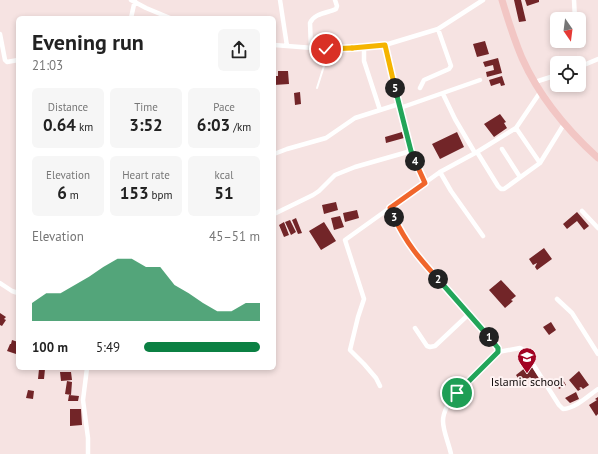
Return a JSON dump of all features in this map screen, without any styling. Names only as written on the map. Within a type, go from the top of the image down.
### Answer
[{"type":"highway","points":[[502,0],[522,59],[535,82],[564,124],[598,158]]},
{"type":"street","points":[[131,16],[134,0],[146,8],[165,16]]},
{"type":"street","points":[[280,0],[287,46]]},
{"type":"street","points":[[311,48],[310,23],[312,19],[316,16],[336,9],[336,0]]},
{"type":"street","points":[[276,45],[326,49],[385,45],[438,29],[483,0]]},
{"type":"street","points":[[574,0],[575,12]]},
{"type":"street","points":[[420,88],[424,80],[449,69],[451,66],[438,29]]},
{"type":"street","points":[[0,34],[5,60],[7,62],[16,60]]},
{"type":"street","points":[[385,45],[411,151],[425,183]]},
{"type":"street","points":[[364,47],[364,61],[380,110]]},
{"type":"street","points":[[586,64],[598,59]]},
{"type":"street","points":[[535,82],[550,77]]},
{"type":"street","points":[[276,153],[326,138],[355,118],[443,94],[480,80]]},
{"type":"street","points":[[380,386],[364,364],[350,350],[364,299],[345,240],[440,172],[516,128],[541,91]]},
{"type":"street","points":[[443,94],[455,119],[500,189],[504,189],[540,163],[564,124]]},
{"type":"street","points":[[516,128],[540,163]]},
{"type":"street","points":[[502,149],[520,177]]},
{"type":"street","points":[[276,213],[319,191],[335,175],[411,151]]},
{"type":"street","points":[[440,172],[484,236]]},
{"type":"street","points":[[390,208],[402,235],[410,247],[495,344],[498,348],[498,352]]},
{"type":"street","points":[[582,211],[598,228]]},
{"type":"street","points":[[0,283],[12,291],[16,292]]},
{"type":"street","points":[[557,299],[572,313],[598,354]]},
{"type":"street","points":[[415,328],[426,346],[430,348],[435,346],[469,314]]},
{"type":"street","points":[[451,454],[443,421],[444,412],[457,393],[498,352],[520,348],[524,350],[559,406],[563,409],[568,409],[575,405],[598,389]]},
{"type":"street","points":[[87,370],[83,400],[88,438],[88,454]]},
{"type":"lane","points":[[317,88],[324,66],[326,49]]},
{"type":"building","points":[[514,0],[521,0],[526,21],[519,22]]},
{"type":"building","points":[[525,0],[539,0],[539,2],[527,6]]},
{"type":"building","points":[[485,41],[489,54],[477,57],[473,44]]},
{"type":"building","points":[[498,58],[502,73],[487,77],[486,72],[494,70],[493,65],[485,67],[483,62]]},
{"type":"building","points":[[278,71],[288,71],[289,84],[276,85],[276,76],[278,76]]},
{"type":"building","points":[[502,76],[505,85],[501,86],[500,83],[491,86],[489,80]]},
{"type":"building","points":[[300,92],[301,104],[295,105],[294,93]]},
{"type":"building","points":[[500,114],[506,122],[504,123],[507,128],[494,137],[484,124]]},
{"type":"building","points":[[402,132],[404,138],[386,143],[385,137]]},
{"type":"building","points":[[457,132],[464,147],[440,159],[432,144]]},
{"type":"building","points":[[336,202],[338,210],[324,214],[322,205]]},
{"type":"building","points":[[357,210],[359,218],[345,222],[343,213]]},
{"type":"building","points":[[577,212],[589,226],[584,230],[577,221],[567,229],[563,224]]},
{"type":"building","points":[[340,216],[344,227],[334,230],[331,218]]},
{"type":"building","points":[[296,218],[302,233],[298,234],[292,220]]},
{"type":"building","points":[[290,220],[296,232],[291,235],[285,222]]},
{"type":"building","points":[[284,222],[289,235],[284,237],[279,225]]},
{"type":"building","points":[[324,222],[336,241],[321,250],[309,231]]},
{"type":"building","points":[[544,248],[552,259],[537,270],[535,267],[537,263],[533,265],[529,259]]},
{"type":"building","points":[[501,280],[516,296],[505,308],[489,290]]},
{"type":"building","points":[[0,313],[6,317],[4,319],[6,320],[2,326],[0,325]]},
{"type":"building","points":[[551,322],[556,330],[549,335],[543,327]]},
{"type":"building","points":[[12,340],[16,341],[16,354],[7,351]]},
{"type":"building","points":[[530,364],[540,380],[536,383],[530,377],[521,383],[516,375]]},
{"type":"building","points":[[39,370],[45,370],[44,379],[38,379]]},
{"type":"building","points":[[579,371],[589,385],[583,389],[581,387],[579,388],[581,389],[578,391],[569,380]]},
{"type":"building","points":[[60,372],[71,372],[72,380],[61,381]]},
{"type":"building","points":[[563,380],[566,385],[559,389],[557,384]]},
{"type":"building","points":[[67,381],[72,382],[71,395],[65,394]]},
{"type":"building","points":[[28,390],[34,391],[33,399],[26,398]]},
{"type":"building","points":[[576,392],[579,399],[570,403],[565,398]]},
{"type":"building","points":[[69,395],[79,396],[78,401],[68,401]]},
{"type":"building","points":[[598,397],[598,414],[596,416],[589,405],[597,400],[595,399]]},
{"type":"building","points":[[70,409],[81,409],[82,425],[70,426]]},
{"type":"place","name":"Islamic school","points":[[527,374]]},
{"type":"route","points":[[326,49],[385,45],[398,104],[411,151],[425,183],[390,208],[402,235],[410,247],[452,293],[498,348],[498,352],[495,356],[457,393]]}]
